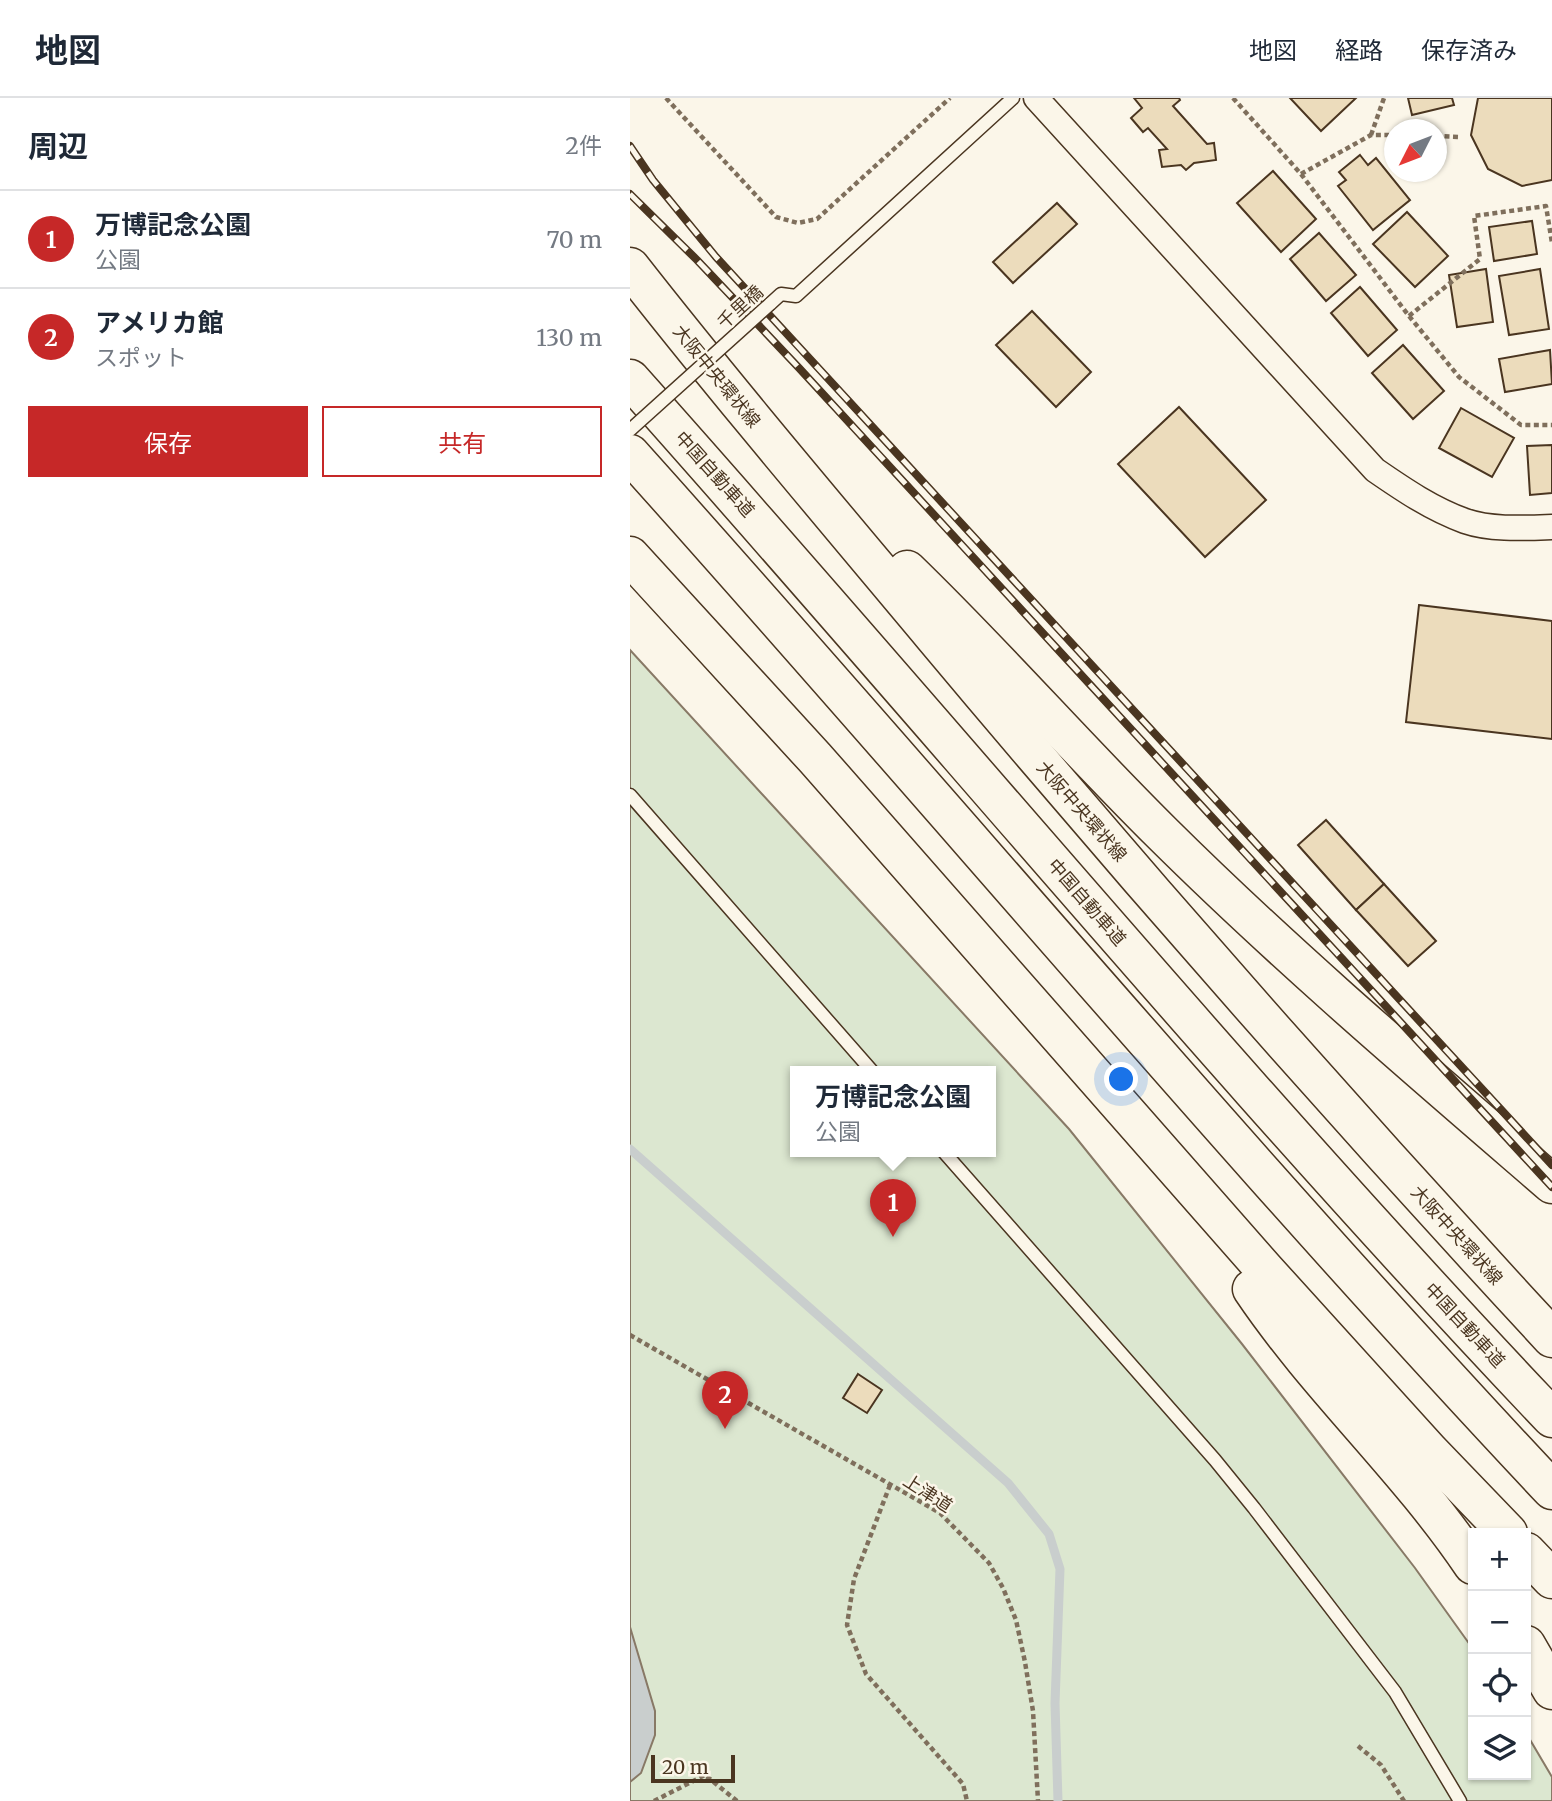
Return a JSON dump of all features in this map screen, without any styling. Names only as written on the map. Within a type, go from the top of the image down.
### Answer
[{"type":"main road","name":"大阪中央環状線","points":[[630,267],[793,469],[1010,727],[1228,979],[1552,1338]]},
{"type":"main road","points":[[630,351],[814,585]]},
{"type":"main road","name":"中国自動車道","points":[[630,379],[814,585],[1119,940],[1396,1250],[1552,1418]]},
{"type":"main road","points":[[630,454],[788,630],[1206,1111],[1552,1490]]},
{"type":"main road","points":[[793,469],[875,540],[951,613],[1192,862],[1374,1028],[1552,1184]]},
{"type":"main road","points":[[630,478],[719,570],[788,630]]},
{"type":"main road","points":[[630,555],[775,712],[1345,1360],[1503,1528]]},
{"type":"main road","points":[[1201,1195],[1226,1250],[1259,1299],[1374,1438],[1468,1559]]},
{"type":"main road","points":[[1531,1557],[1552,1579]]},
{"type":"main road","points":[[1531,1654],[1552,1690]]},
{"type":"street","points":[[1037,98],[1375,470],[1421,502],[1468,522],[1515,528],[1552,527]]},
{"type":"lane","name":"千里橋","points":[[630,430],[781,294],[796,296],[1013,98]]},
{"type":"lane","points":[[630,795],[868,1066]]},
{"type":"lane","points":[[948,1157],[1215,1460],[1254,1508],[1395,1692],[1460,1801]]},
{"type":"path","points":[[666,98],[776,217],[798,223],[817,219],[950,98]]},
{"type":"path","points":[[1233,98],[1301,174],[1409,317],[1459,377],[1521,425],[1552,425]]},
{"type":"path","points":[[1371,135],[1384,98]]},
{"type":"path","points":[[1301,174],[1371,135],[1384,135]]},
{"type":"path","points":[[1447,136],[1460,137]]},
{"type":"path","points":[[1409,317],[1480,259],[1474,216],[1546,205],[1552,243]]},
{"type":"path","name":"上津道","points":[[630,1335],[940,1513],[989,1563],[1016,1620],[1026,1662],[1033,1711],[1038,1801]]},
{"type":"path","points":[[890,1485],[853,1579],[847,1625],[866,1674],[963,1784],[967,1801]]},
{"type":"path","points":[[1358,1746],[1381,1765],[1404,1801]]},
{"type":"path","points":[[654,1801],[705,1775],[737,1801]]},
{"type":"green space","points":[[630,650],[1069,1129],[1242,1344],[1415,1568],[1468,1642],[1468,1780],[1531,1780],[1531,1741],[1552,1777],[1552,1801],[630,1801]]},
{"type":"shaded area","points":[[630,1627],[655,1711],[655,1735],[641,1773],[630,1782]]},
{"type":"building","points":[[1134,98],[1179,98],[1173,106],[1207,144],[1214,143],[1216,160],[1194,163],[1186,170],[1181,165],[1162,167],[1159,150],[1167,149],[1148,128],[1143,132],[1131,118],[1142,108]]},
{"type":"building","points":[[1290,98],[1356,98],[1321,131]]},
{"type":"building","points":[[1408,98],[1452,98],[1454,105],[1412,115]]},
{"type":"building","points":[[1478,98],[1552,98],[1552,180],[1522,186],[1488,169],[1471,135]]},
{"type":"building","points":[[1360,155],[1368,165],[1376,158],[1384,168],[1384,182],[1395,182],[1410,200],[1373,230],[1338,186],[1346,180],[1339,172]]},
{"type":"building","points":[[1273,171],[1316,219],[1281,252],[1237,203]]},
{"type":"building","points":[[1057,203],[1077,224],[1013,283],[993,262]]},
{"type":"building","points":[[1407,212],[1448,256],[1415,287],[1373,244]]},
{"type":"building","points":[[1532,221],[1537,254],[1494,261],[1489,227]]},
{"type":"building","points":[[1319,233],[1356,275],[1326,301],[1290,259]]},
{"type":"building","points":[[1486,269],[1493,322],[1457,327],[1449,275]]},
{"type":"building","points":[[1540,269],[1549,329],[1509,335],[1499,276]]},
{"type":"building","points":[[1360,287],[1397,330],[1368,356],[1331,313]]},
{"type":"building","points":[[1032,311],[1091,372],[1056,407],[996,345]]},
{"type":"building","points":[[1403,345],[1444,391],[1413,419],[1372,373]]},
{"type":"building","points":[[1550,350],[1552,384],[1505,392],[1499,359]]},
{"type":"building","points":[[1179,407],[1266,500],[1205,557],[1118,464]]},
{"type":"building","points":[[1461,408],[1514,438],[1492,477],[1439,448]]},
{"type":"building","points":[[1552,445],[1552,493],[1530,495],[1527,446]]},
{"type":"building","points":[[1419,605],[1552,621],[1552,739],[1406,722]]},
{"type":"building","points":[[1326,820],[1384,884],[1356,910],[1298,845]]},
{"type":"building","points":[[1384,884],[1436,941],[1408,966],[1356,910]]},
{"type":"building","points":[[858,1374],[882,1390],[867,1413],[843,1398]]},
{"type":"waterway","points":[[630,1149],[1008,1483],[1049,1534],[1060,1569],[1055,1703],[1058,1801]]},
{"type":"railway","points":[[630,146],[653,180],[716,257],[1552,1165]]},
{"type":"railway","points":[[630,194],[799,368],[1552,1187]]},
{"type":"place","name":"万博記念公園","points":[[893,1237]]},
{"type":"place","name":"アメリカ館","points":[[725,1429]]}]
